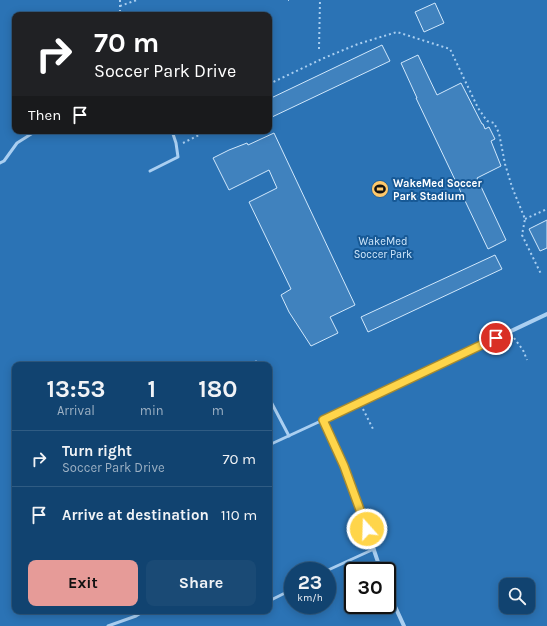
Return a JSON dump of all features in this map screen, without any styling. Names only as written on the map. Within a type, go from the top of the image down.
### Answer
[{"type":"street","points":[[378,562],[344,466],[323,420],[547,314]]},
{"type":"street","points":[[396,609],[404,626]]},
{"type":"lane","points":[[0,163],[4,161],[17,143],[31,134]]},
{"type":"lane","points":[[150,171],[178,157],[173,134]]},
{"type":"lane","points":[[272,404],[289,436]]},
{"type":"lane","points":[[272,444],[323,420]]},
{"type":"lane","points":[[336,566],[374,549]]},
{"type":"lane","points":[[272,600],[284,594]]},
{"type":"lane","points":[[108,626],[139,614]]},
{"type":"path","points":[[120,0],[120,12]]},
{"type":"path","points":[[120,6],[137,0]]},
{"type":"path","points":[[319,49],[320,0]]},
{"type":"path","points":[[272,83],[358,44],[397,32],[450,49],[478,108],[487,121],[494,123],[499,133],[505,164],[525,219],[522,235],[541,274]]},
{"type":"path","points":[[176,146],[201,134]]},
{"type":"path","points":[[525,219],[547,209]]},
{"type":"path","points":[[510,332],[523,350],[527,360]]},
{"type":"path","points":[[360,403],[374,431]]},
{"type":"green space","name":"WakeMed Soccer Park","points":[[0,0],[547,0],[547,626],[0,626]]},
{"type":"building","points":[[435,3],[444,23],[424,32],[415,12]]},
{"type":"building","points":[[382,45],[390,61],[272,117],[272,98]]},
{"type":"building","points":[[418,55],[437,95],[461,83],[485,129],[489,127],[495,139],[491,141],[501,166],[477,178],[506,240],[488,249],[416,98],[401,63]]},
{"type":"building","points":[[274,133],[355,305],[330,317],[338,333],[311,346],[289,312],[281,295],[291,289],[249,202],[277,188],[269,170],[229,190],[213,158],[229,150],[247,143],[248,145]]},
{"type":"building","points":[[547,220],[547,248],[540,251],[529,229]]},
{"type":"building","points":[[495,255],[502,269],[368,332],[361,317]]},
{"type":"place","name":"WakeMed Soccer Park Stadium","points":[[380,189]]},
{"type":"route","points":[[367,529],[344,466],[323,420],[496,338]]}]
